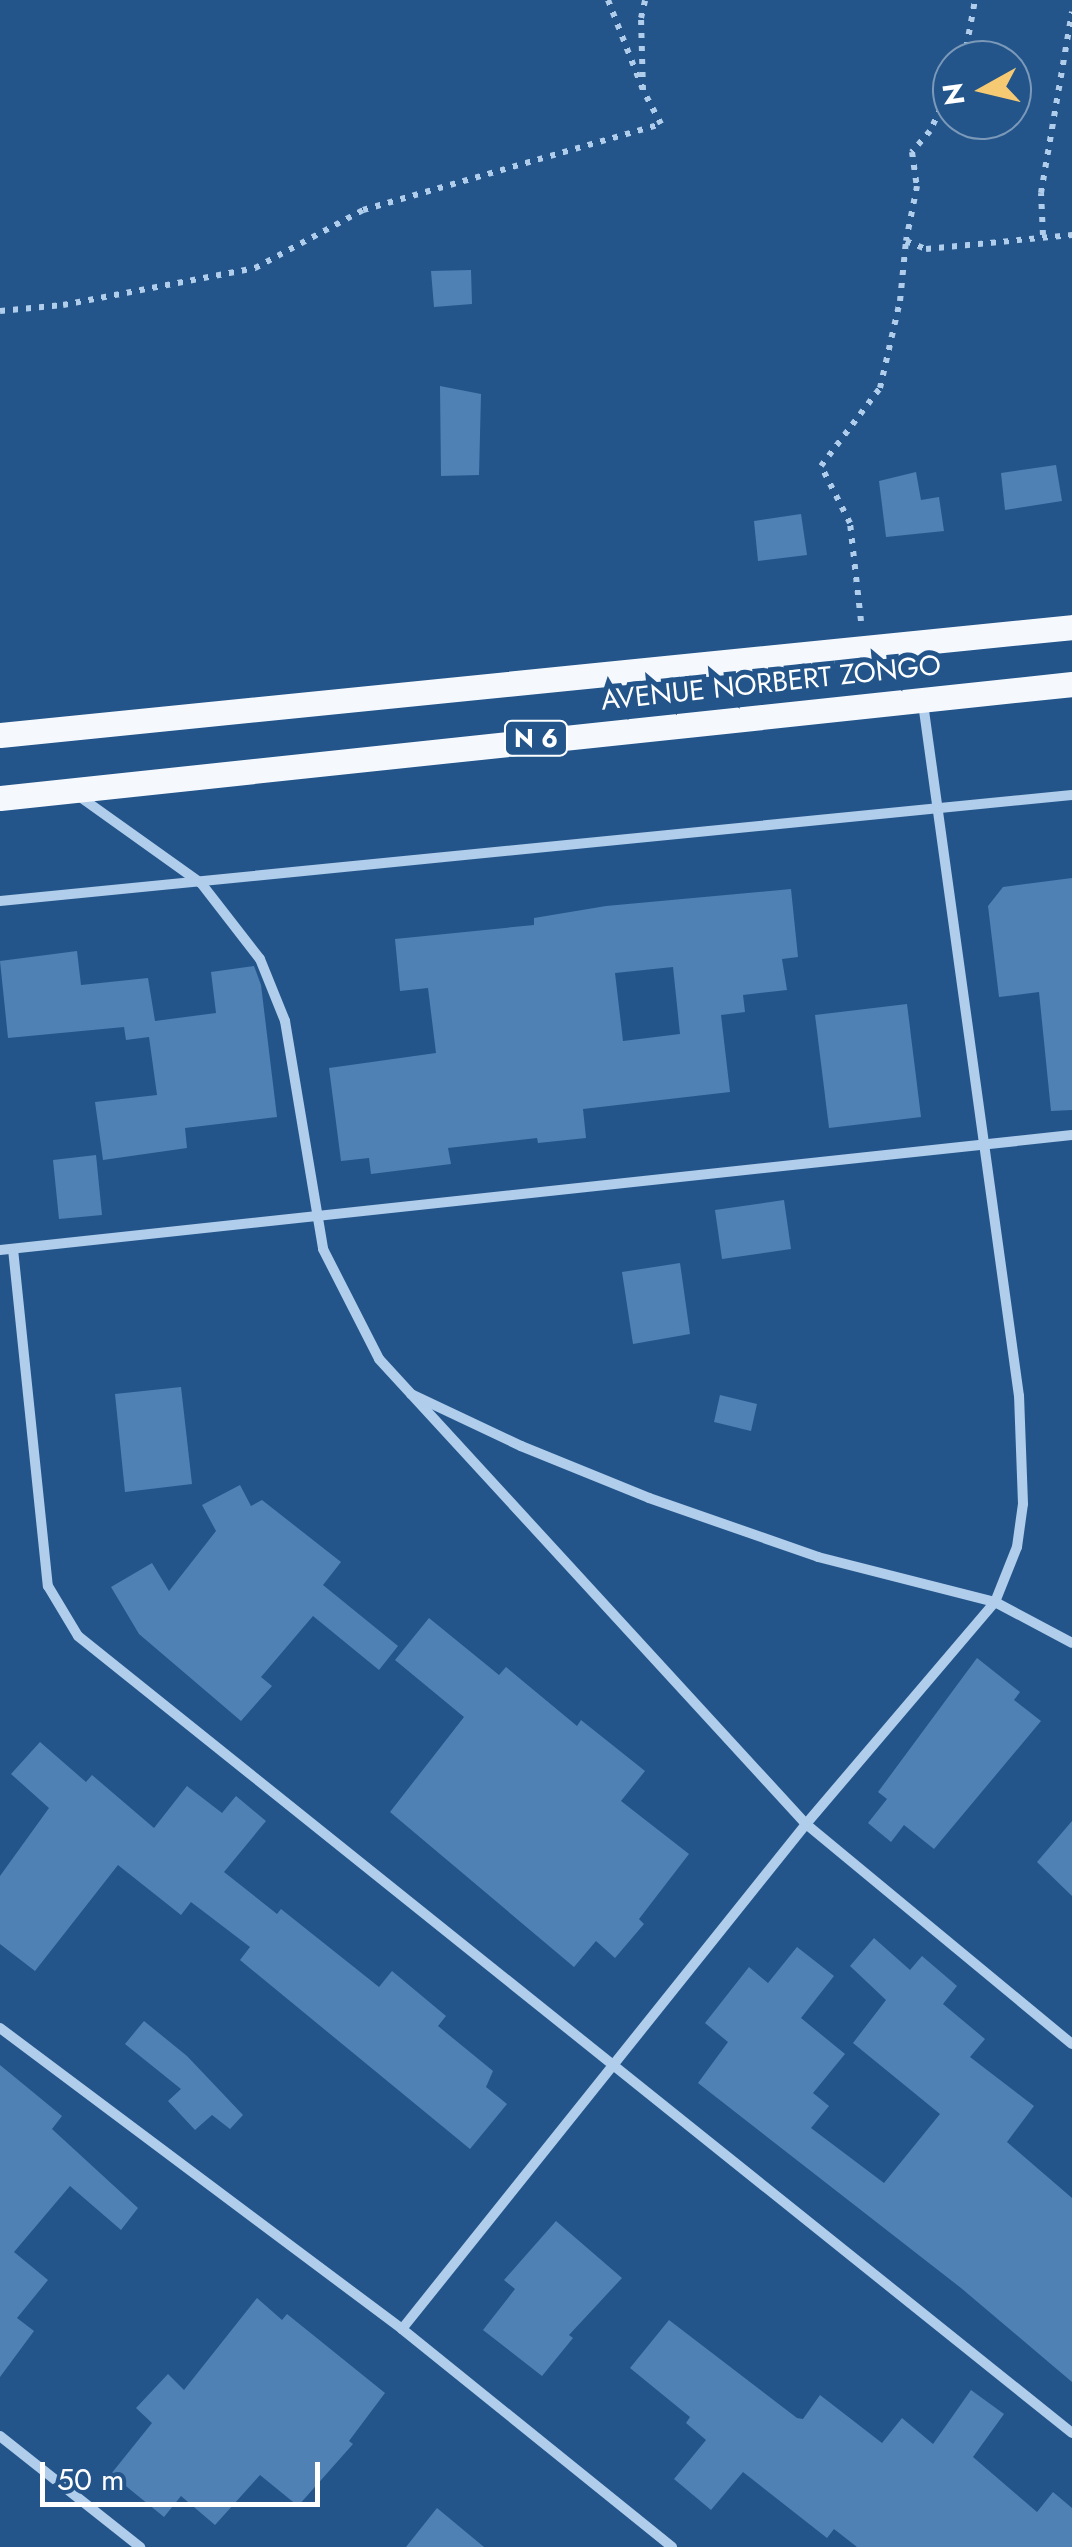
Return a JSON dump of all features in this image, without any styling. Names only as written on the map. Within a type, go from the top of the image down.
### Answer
[{"type":"main road","name":"AVENUE NORBERT ZONGO","points":[[0,735],[1072,627]]},
{"type":"main road","name":"AVENUE NORBERT ZONGO","points":[[0,798],[1072,684]]},
{"type":"street","points":[[402,2329],[806,1824],[994,1602],[1018,1547],[1023,1504],[1022,1443],[985,1143],[922,697]]},
{"type":"street","points":[[71,790],[202,884],[260,959],[285,1021],[323,1248],[356,1319],[406,1392],[806,1824],[1072,2044]]},
{"type":"street","points":[[0,901],[1072,796]]},
{"type":"street","points":[[0,1250],[1072,1135]]},
{"type":"street","points":[[13,1249],[48,1586],[60,1611],[104,1660],[615,2064],[1072,2433]]},
{"type":"street","points":[[406,1392],[536,1452],[696,1516],[818,1557],[994,1602],[1072,1644]]},
{"type":"street","points":[[0,2028],[402,2329],[672,2547]]},
{"type":"street","points":[[0,2436],[140,2547]]},
{"type":"path","points":[[0,311],[62,305],[255,268],[363,210],[661,124],[608,0]]},
{"type":"path","points":[[644,90],[641,18],[646,0]]},
{"type":"path","points":[[968,40],[975,0]]},
{"type":"path","points":[[1043,235],[1041,193],[1072,12]]},
{"type":"path","points":[[865,648],[850,523],[821,466],[880,388],[900,300],[917,186],[912,152],[932,127]]},
{"type":"path","points":[[906,242],[926,249],[1072,235]]},
{"type":"building","points":[[471,270],[472,304],[434,307],[431,271]]},
{"type":"building","points":[[440,386],[481,394],[479,475],[441,476]]},
{"type":"building","points":[[1056,465],[1062,501],[1005,510],[1001,473]]},
{"type":"building","points":[[916,472],[921,500],[939,497],[944,531],[886,537],[879,481]]},
{"type":"building","points":[[801,514],[807,555],[758,561],[754,521]]},
{"type":"building","points":[[1072,878],[1072,1110],[1051,1111],[1039,992],[999,997],[988,906],[1003,887]]},
{"type":"building","points":[[791,889],[798,957],[782,959],[787,990],[743,995],[745,1012],[721,1015],[730,1092],[583,1109],[586,1138],[538,1143],[537,1138],[448,1148],[451,1164],[371,1174],[369,1158],[341,1161],[329,1068],[436,1053],[428,988],[400,991],[395,939],[534,925],[534,918],[606,906]],"holes":[[[673,967],[680,1034],[623,1041],[615,973]]]},
{"type":"building","points":[[77,951],[81,985],[148,978],[155,1021],[216,1013],[211,972],[254,966],[261,985],[277,1117],[185,1128],[187,1148],[103,1160],[95,1102],[157,1095],[149,1037],[126,1040],[124,1027],[8,1038],[0,961]]},
{"type":"building","points":[[907,1004],[921,1117],[829,1128],[815,1015]]},
{"type":"building","points":[[96,1155],[102,1215],[59,1219],[53,1160]]},
{"type":"building","points":[[784,1200],[791,1249],[722,1259],[715,1210]]},
{"type":"building","points":[[680,1263],[690,1334],[633,1344],[622,1272]]},
{"type":"building","points":[[181,1387],[192,1484],[125,1492],[115,1394]]},
{"type":"building","points":[[720,1395],[757,1404],[751,1431],[714,1422]]},
{"type":"building","points":[[240,1485],[251,1506],[262,1500],[341,1562],[323,1585],[398,1646],[379,1670],[313,1616],[261,1677],[272,1686],[241,1721],[139,1634],[111,1587],[152,1563],[169,1591],[216,1531],[202,1505]]},
{"type":"building","points":[[429,1618],[499,1675],[506,1667],[577,1726],[581,1720],[645,1771],[621,1801],[689,1854],[639,1919],[644,1924],[615,1958],[596,1941],[574,1967],[390,1812],[464,1717],[395,1660]]},
{"type":"building","points":[[977,1658],[1020,1692],[1014,1700],[1041,1721],[934,1849],[904,1825],[891,1842],[868,1823],[887,1799],[878,1792]]},
{"type":"building","points":[[40,1742],[86,1782],[92,1775],[154,1828],[187,1786],[222,1813],[236,1796],[266,1821],[224,1872],[277,1914],[281,1909],[379,1987],[392,1971],[446,2016],[438,2026],[493,2071],[486,2087],[507,2104],[470,2149],[240,1960],[250,1947],[191,1902],[181,1915],[118,1865],[35,1971],[0,1944],[0,1876],[49,1808],[11,1774]]},
{"type":"building","points":[[1072,1821],[1072,1896],[1037,1862]]},
{"type":"building","points":[[874,1938],[910,1970],[922,1956],[957,1986],[943,2004],[985,2039],[970,2057],[1034,2106],[1007,2142],[1072,2198],[1072,2382],[961,2288],[698,2083],[728,2042],[705,2023],[749,1967],[768,1983],[797,1947],[834,1976],[801,2018],[845,2054],[813,2093],[829,2106],[811,2128],[884,2183],[940,2114],[853,2043],[886,2000],[850,1966]]},
{"type":"building","points":[[144,2021],[187,2056],[243,2115],[230,2129],[212,2115],[195,2130],[168,2101],[181,2089],[125,2044]]},
{"type":"building","points":[[0,2065],[62,2116],[52,2129],[138,2208],[121,2230],[70,2186],[14,2252],[48,2280],[17,2318],[34,2331],[0,2377]]},
{"type":"building","points":[[556,2221],[622,2278],[569,2335],[573,2338],[542,2376],[483,2330],[515,2289],[504,2280]]},
{"type":"building","points":[[257,2298],[282,2320],[287,2314],[385,2393],[349,2441],[353,2444],[298,2506],[260,2475],[215,2525],[181,2496],[164,2517],[111,2474],[152,2423],[136,2408],[168,2374],[184,2390]]},
{"type":"building","points":[[669,2320],[797,2418],[803,2419],[820,2395],[882,2443],[902,2418],[933,2444],[971,2390],[1004,2414],[973,2457],[1037,2512],[1053,2492],[1072,2508],[1072,2547],[857,2547],[834,2529],[827,2538],[743,2472],[711,2510],[674,2479],[706,2440],[686,2423],[690,2417],[630,2368]]},
{"type":"building","points":[[437,2508],[484,2547],[406,2547]]}]
